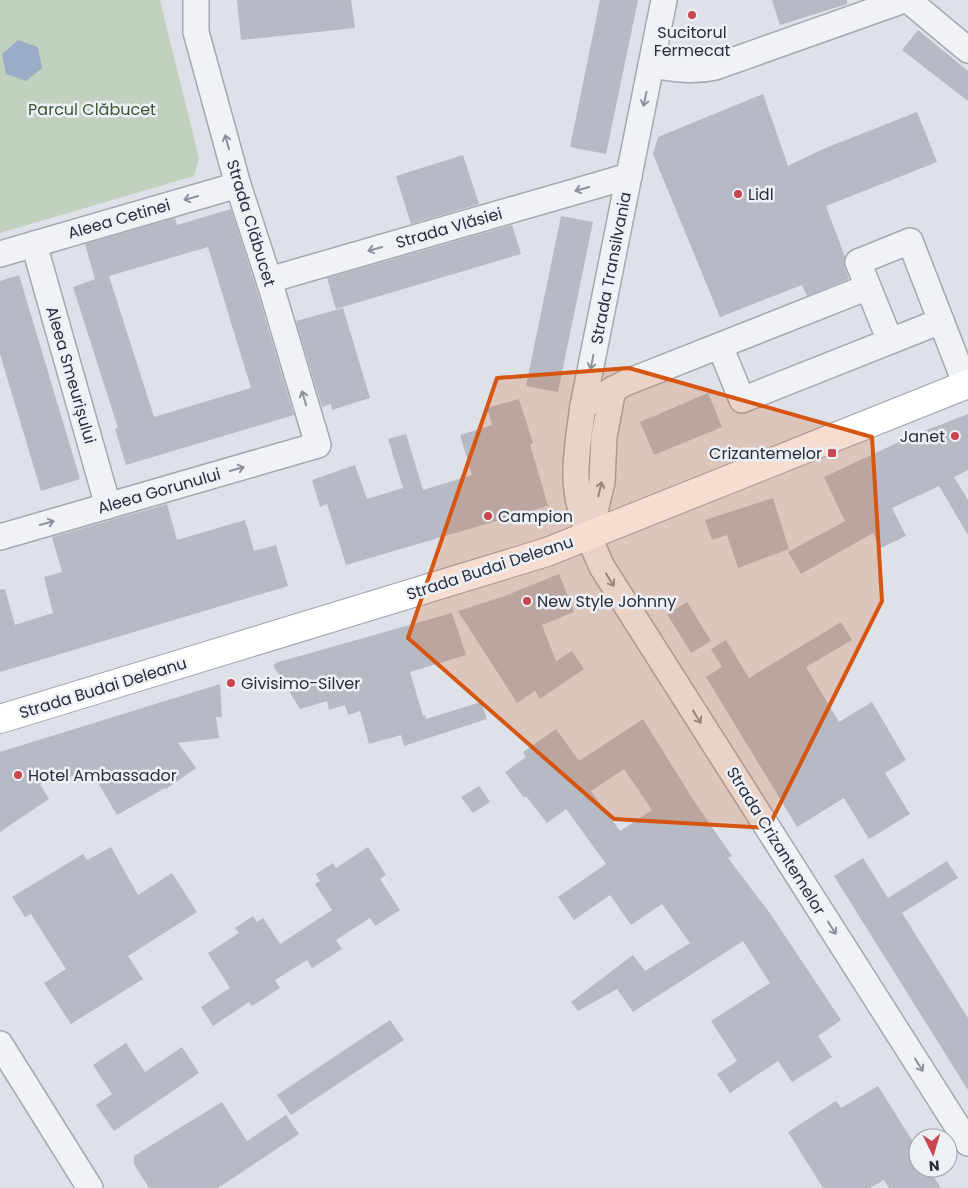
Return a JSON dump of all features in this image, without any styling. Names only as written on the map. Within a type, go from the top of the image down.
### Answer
[{"type":"main road","name":"Strada Budai Deleanu","points":[[0,719],[528,558],[588,536],[967,385]]},
{"type":"street","name":"Strada Clăbucet","points":[[196,0],[196,32],[238,185],[269,280],[318,445]]},
{"type":"street","name":"Strada Transilvania","points":[[588,536],[576,480],[583,406],[664,0]]},
{"type":"street","points":[[652,65],[699,71],[716,67],[904,0]]},
{"type":"street","points":[[908,0],[968,50]]},
{"type":"street","name":"Strada Vlăsiei","points":[[269,280],[629,176]]},
{"type":"street","name":"Aleea Cetinei","points":[[0,254],[238,185]]},
{"type":"street","points":[[890,342],[858,262],[910,241],[967,385]]},
{"type":"street","name":"Aleea Smeurișului","points":[[34,244],[108,506]]},
{"type":"street","points":[[583,406],[624,383],[868,287]]},
{"type":"street","points":[[720,346],[742,400],[941,321]]},
{"type":"street","points":[[588,536],[602,482],[604,437],[614,389]]},
{"type":"street","name":"Aleea Gorunului","points":[[0,536],[318,445]]},
{"type":"street","name":"Strada Crizantemelor","points":[[588,536],[602,567],[966,1137]]},
{"type":"street","points":[[0,1044],[90,1188]]},
{"type":"highlighted area","points":[[629,368],[872,437],[882,601],[768,828],[614,819],[408,638],[497,378]]},
{"type":"green space","name":"Parcul Clăbucet","points":[[0,0],[160,0],[199,158],[194,176],[0,233]]},
{"type":"water","points":[[18,40],[38,47],[42,68],[26,81],[6,74],[2,54]]},
{"type":"building","points":[[237,0],[351,0],[355,28],[241,40]]},
{"type":"building","points":[[600,0],[638,0],[606,154],[570,147]]},
{"type":"building","points":[[772,0],[847,0],[847,4],[780,25]]},
{"type":"building","points":[[918,30],[968,71],[968,101],[902,50]]},
{"type":"building","name":"Lidl","points":[[763,94],[788,166],[823,149],[917,112],[937,162],[826,206],[845,257],[845,267],[849,279],[807,296],[802,285],[720,317],[653,154],[658,137]]},
{"type":"building","points":[[463,155],[479,204],[411,224],[396,176]]},
{"type":"building","points":[[231,209],[294,415],[126,465],[115,429],[118,428],[73,287],[95,279],[85,244],[175,218],[177,225]],"holes":[[[208,247],[251,388],[154,417],[109,276]]]},
{"type":"building","points":[[561,216],[593,222],[558,392],[526,386]]},
{"type":"building","points":[[512,225],[521,254],[336,309],[327,278]]},
{"type":"building","points":[[19,275],[80,479],[41,491],[0,354],[0,281]]},
{"type":"building","points":[[343,308],[370,398],[332,410],[331,404],[322,407],[296,321]]},
{"type":"building","points":[[708,393],[722,427],[654,455],[640,422]]},
{"type":"building","points":[[519,399],[533,443],[530,444],[548,506],[346,565],[327,504],[320,507],[312,480],[355,465],[367,499],[403,488],[388,439],[406,434],[423,490],[472,475],[460,435],[492,425],[487,408]]},
{"type":"building","points":[[968,414],[968,470],[954,477],[968,500],[968,535],[939,486],[892,508],[906,536],[881,548],[873,533],[801,574],[788,552],[845,521],[824,477],[914,435]]},
{"type":"building","points":[[773,498],[789,549],[738,568],[727,535],[712,540],[705,520]]},
{"type":"building","points":[[167,504],[177,540],[245,520],[254,551],[276,545],[288,586],[0,672],[0,590],[5,589],[15,625],[53,613],[44,577],[62,572],[52,537]]},
{"type":"building","points":[[559,574],[574,612],[542,625],[556,661],[572,651],[584,669],[540,699],[535,691],[517,703],[458,611],[505,596]]},
{"type":"building","points":[[687,602],[711,641],[691,653],[667,614]]},
{"type":"building","points":[[452,613],[466,655],[410,672],[423,716],[425,715],[426,719],[481,702],[487,719],[404,746],[401,735],[369,744],[360,711],[348,715],[345,705],[329,710],[327,701],[300,709],[273,665],[275,663]]},
{"type":"building","points":[[841,622],[852,640],[806,667],[839,722],[872,702],[906,760],[885,773],[910,814],[869,839],[844,798],[797,827],[706,677],[722,667],[711,649],[726,640],[749,678]]},
{"type":"building","points":[[220,684],[222,717],[216,717],[219,738],[178,743],[196,768],[166,789],[117,815],[94,776],[83,780],[81,774],[40,784],[49,799],[0,832],[0,752]]},
{"type":"building","points":[[643,719],[694,801],[732,856],[728,858],[769,912],[841,1020],[818,1036],[832,1057],[792,1082],[778,1061],[730,1093],[717,1074],[737,1061],[711,1021],[770,983],[743,941],[633,1012],[617,989],[578,1011],[571,1002],[633,955],[645,971],[690,943],[662,904],[631,925],[610,895],[574,920],[558,897],[606,864],[566,809],[547,823],[526,796],[524,798],[505,772],[526,757],[523,752],[556,729],[579,761]],"holes":[[[624,769],[652,810],[620,831],[591,791]]]},
{"type":"building","points":[[479,786],[490,802],[473,813],[461,797]]},
{"type":"building","points":[[111,847],[138,895],[172,873],[197,912],[128,956],[143,979],[71,1024],[44,983],[66,969],[31,914],[25,917],[12,897],[83,854],[87,860]]},
{"type":"building","points":[[368,847],[386,875],[380,879],[400,910],[375,926],[370,918],[336,940],[342,949],[312,968],[307,960],[275,980],[280,988],[252,1006],[249,1002],[213,1026],[201,1007],[230,988],[208,953],[239,933],[235,928],[253,916],[257,922],[263,918],[280,944],[332,910],[315,884],[320,881],[316,874],[333,863],[336,868]]},
{"type":"building","points":[[863,858],[888,898],[947,861],[958,878],[902,913],[968,1018],[968,1090],[834,876]]},
{"type":"building","points":[[390,1020],[404,1040],[291,1115],[277,1095]]},
{"type":"building","points":[[126,1043],[145,1072],[182,1047],[199,1073],[114,1131],[96,1105],[112,1094],[93,1065]]},
{"type":"building","points":[[878,1086],[908,1134],[908,1178],[934,1178],[941,1188],[889,1188],[884,1180],[870,1188],[823,1188],[788,1132],[836,1101],[841,1108]]},
{"type":"building","points":[[222,1102],[247,1141],[286,1115],[299,1134],[218,1188],[149,1188],[134,1164],[134,1156]]},
{"type":"place","name":"Sucitorul Fermecat","points":[[692,15]]},
{"type":"place","name":"Lidl","points":[[738,194]]},
{"type":"place","name":"Janet","points":[[955,436]]},
{"type":"place","name":"Crizantemelor","points":[[832,453]]},
{"type":"place","name":"Campion","points":[[488,516]]},
{"type":"place","name":"New Style Johnny","points":[[527,601]]},
{"type":"place","name":"Givisimo-Silver","points":[[231,683]]},
{"type":"place","name":"Hotel Ambassador","points":[[18,775]]}]
